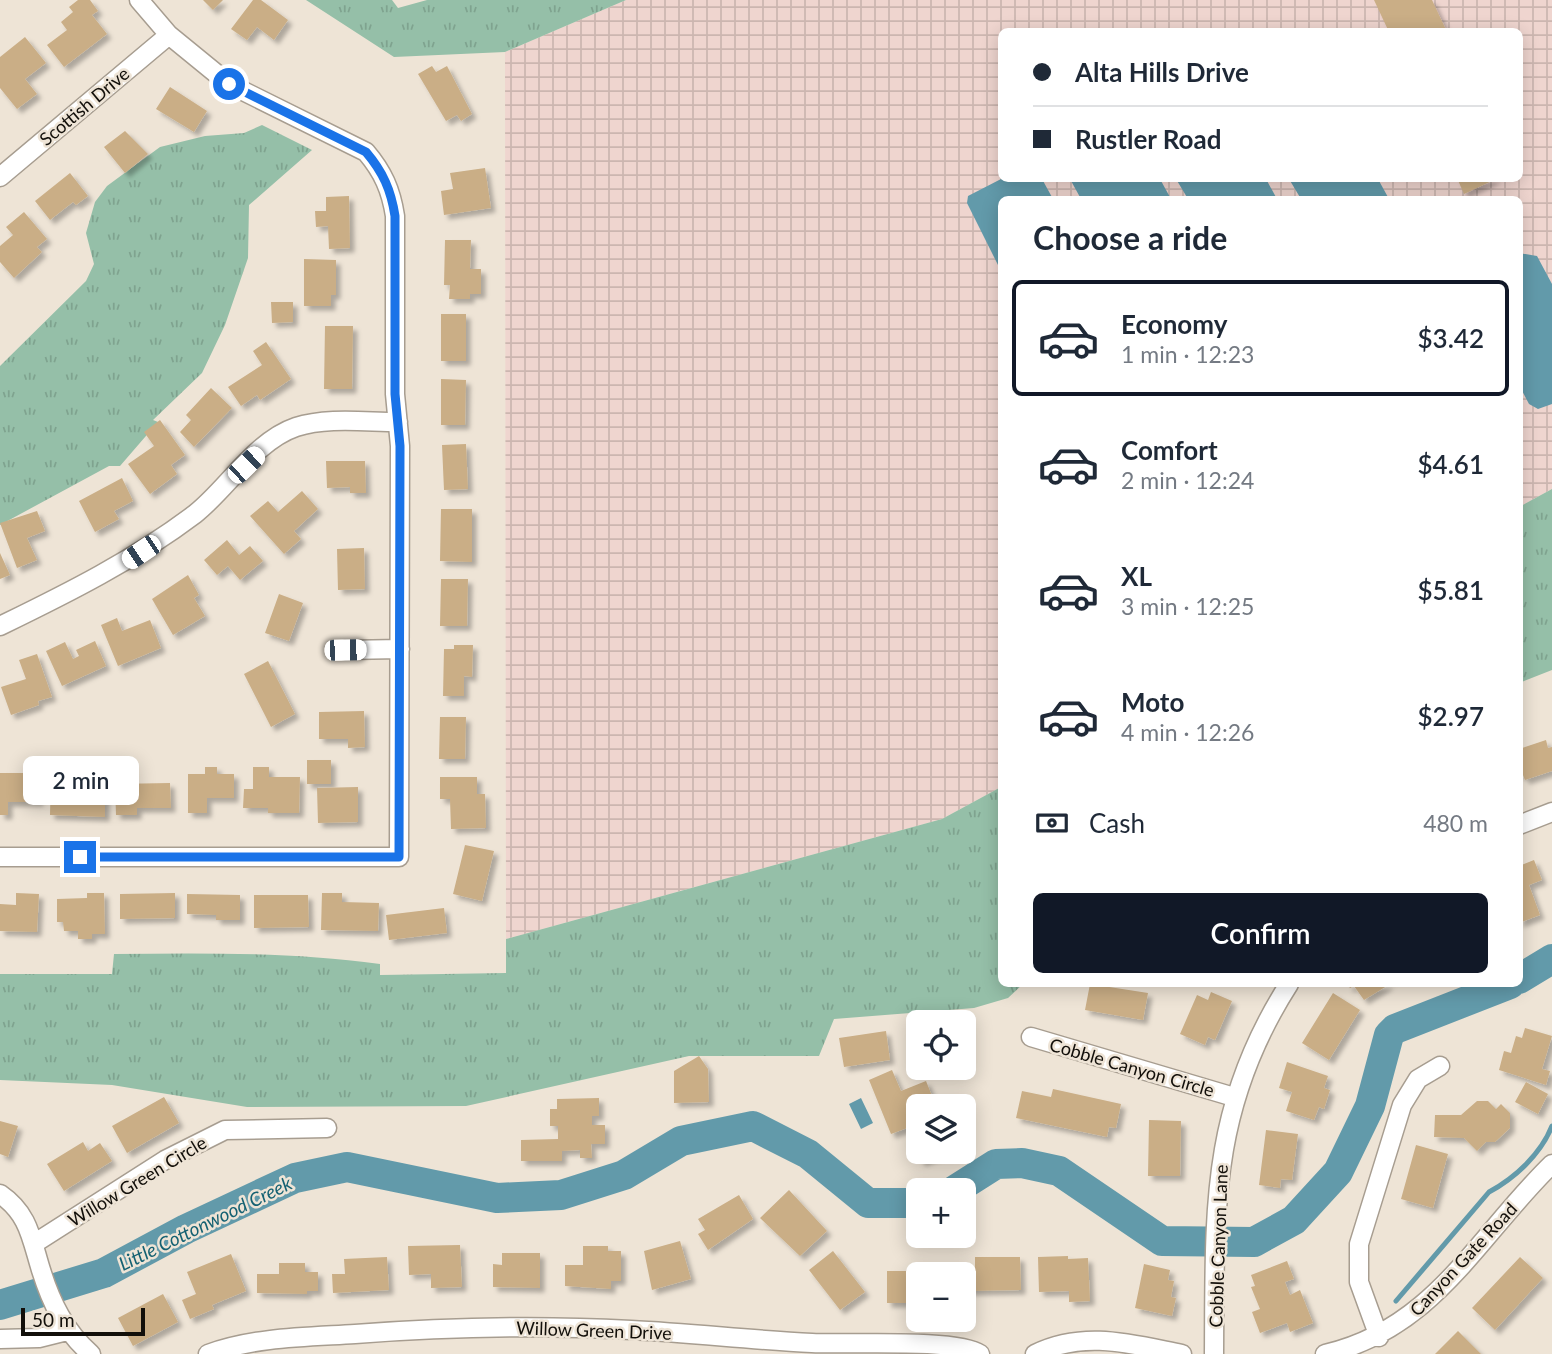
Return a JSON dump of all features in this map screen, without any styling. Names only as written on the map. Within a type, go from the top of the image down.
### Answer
[{"type":"street","points":[[0,857],[399,857],[398,422],[395,216],[391,191],[380,168],[366,152],[229,84],[169,35],[139,0]]},
{"type":"street","name":"Scottish Drive","points":[[0,177],[169,35]]},
{"type":"street","points":[[0,626],[99,577],[159,540],[198,511],[262,450],[294,428],[318,422],[398,422]]},
{"type":"street","points":[[345,650],[400,649]]},
{"type":"street","points":[[1523,823],[1552,812]]},
{"type":"street","name":"Cobble Canyon Lane","points":[[1214,1354],[1216,1213],[1226,1128],[1251,1050],[1287,987]]},
{"type":"street","name":"Cobble Canyon Circle","points":[[1031,1037],[1234,1097]]},
{"type":"street","points":[[1379,1337],[1359,1282],[1359,1244],[1402,1105],[1418,1079],[1440,1066]]},
{"type":"street","name":"Willow Green Circle","points":[[35,1243],[165,1160],[225,1130],[327,1128]]},
{"type":"street","name":"Canyon Gate Road","points":[[1325,1354],[1379,1337],[1427,1302],[1552,1164]]},
{"type":"street","points":[[0,1194],[19,1211],[29,1225],[41,1269],[64,1324],[91,1354]]},
{"type":"street","points":[[0,1339],[39,1338],[64,1324]]},
{"type":"street","name":"Willow Green Drive","points":[[208,1354],[250,1344],[316,1337],[474,1327],[630,1330],[824,1344],[942,1344],[967,1346],[980,1354]]},
{"type":"street","points":[[1035,1354],[1056,1344],[1111,1340],[1133,1342],[1182,1354]]},
{"type":"shaded area","points":[[626,0],[1552,0],[1552,489],[1523,505],[1523,196],[998,196],[998,789],[942,819],[506,939],[505,52]]},
{"type":"green space","points":[[306,0],[392,0],[398,8],[427,0],[626,0],[505,52],[394,57]]},
{"type":"green space","points":[[262,125],[312,150],[249,205],[248,258],[225,325],[202,373],[153,420],[158,422],[120,466],[109,466],[0,525],[0,366],[86,281],[94,264],[86,233],[95,202],[107,186],[160,147],[205,136],[244,133]]},
{"type":"green space","points":[[1552,489],[1552,670],[1523,681],[1523,505]]},
{"type":"green space","points":[[998,789],[998,987],[1020,987],[1008,998],[974,1008],[906,1010],[906,1013],[834,1019],[819,1056],[689,1056],[466,1106],[247,1107],[112,1085],[0,1080],[0,974],[112,974],[114,954],[181,953],[280,955],[347,960],[380,964],[380,975],[506,973],[506,939],[942,819]]},
{"type":"water","points":[[998,181],[1044,182],[1051,196],[998,196],[998,265],[967,203],[968,196]]},
{"type":"water","points":[[1072,182],[1162,182],[1169,196],[1079,196]]},
{"type":"water","points":[[1178,182],[1268,182],[1275,196],[1186,196]]},
{"type":"water","points":[[1291,182],[1380,182],[1387,196],[1299,196]]},
{"type":"water","points":[[1523,254],[1537,256],[1552,284],[1552,404],[1538,409],[1529,404],[1523,393]]},
{"type":"water","points":[[861,1098],[873,1123],[861,1129],[849,1104]]},
{"type":"building","points":[[78,0],[90,0],[98,11],[92,15],[107,34],[64,67],[47,45],[67,30],[61,22],[73,12],[69,7]]},
{"type":"building","points":[[203,0],[223,0],[213,10]]},
{"type":"building","points":[[253,0],[261,0],[288,20],[274,40],[257,27],[247,40],[231,29]]},
{"type":"building","points":[[1374,0],[1432,0],[1445,28],[1387,28]]},
{"type":"building","points":[[25,37],[46,63],[25,79],[37,94],[17,109],[0,88],[0,57]]},
{"type":"building","points":[[432,66],[436,72],[447,66],[472,114],[461,121],[457,115],[446,121],[418,74]]},
{"type":"building","points":[[170,87],[207,111],[194,132],[156,109]]},
{"type":"building","points":[[125,131],[148,154],[125,173],[104,147]]},
{"type":"building","points":[[485,168],[491,208],[444,215],[441,191],[453,189],[450,173]]},
{"type":"building","points":[[70,173],[88,196],[76,205],[73,202],[50,220],[35,201]]},
{"type":"building","points":[[1459,182],[1490,182],[1464,194]]},
{"type":"building","points":[[349,196],[350,248],[329,249],[328,226],[316,227],[315,211],[326,211],[326,197]]},
{"type":"building","points":[[24,212],[47,239],[37,247],[42,252],[14,278],[0,262],[0,246],[13,235],[6,227]]},
{"type":"building","points":[[445,240],[471,240],[470,269],[481,269],[481,294],[470,294],[470,299],[449,299],[450,285],[444,285]]},
{"type":"building","points":[[304,259],[336,260],[336,295],[331,295],[331,306],[304,306]]},
{"type":"building","points":[[271,302],[293,302],[293,322],[272,323]]},
{"type":"building","points":[[441,314],[466,314],[466,361],[441,361]]},
{"type":"building","points":[[325,326],[353,326],[352,389],[324,389]]},
{"type":"building","points":[[266,342],[291,379],[260,400],[257,395],[241,406],[228,387],[262,365],[253,351]]},
{"type":"building","points":[[441,379],[466,380],[465,425],[441,425]]},
{"type":"building","points":[[211,388],[232,408],[194,447],[180,432],[191,420],[186,415]]},
{"type":"building","points":[[160,420],[185,455],[171,465],[177,474],[150,494],[128,464],[154,446],[144,432]]},
{"type":"building","points":[[466,444],[468,489],[444,490],[442,445]]},
{"type":"building","points":[[326,461],[365,461],[366,493],[350,493],[350,487],[327,488]]},
{"type":"building","points":[[122,478],[133,501],[114,511],[119,519],[95,532],[79,501]]},
{"type":"building","points":[[302,491],[318,509],[294,531],[301,539],[284,554],[250,516],[268,501],[278,512]]},
{"type":"building","points":[[441,509],[472,509],[472,562],[440,561]]},
{"type":"building","points":[[37,511],[45,531],[27,538],[37,560],[17,568],[0,523]]},
{"type":"building","points":[[227,540],[239,555],[250,546],[263,561],[240,580],[228,566],[217,575],[204,560]]},
{"type":"building","points":[[364,548],[365,589],[338,590],[337,549]]},
{"type":"building","points":[[0,553],[10,575],[0,579]]},
{"type":"building","points":[[188,575],[199,595],[194,598],[205,616],[173,635],[152,599]]},
{"type":"building","points":[[441,579],[468,579],[467,626],[440,626]]},
{"type":"building","points":[[279,594],[303,603],[289,641],[265,633]]},
{"type":"building","points":[[117,618],[122,631],[150,620],[161,648],[118,666],[101,625]]},
{"type":"building","points":[[95,641],[106,666],[62,686],[46,651],[65,642],[73,659],[79,656],[76,650]]},
{"type":"building","points":[[454,645],[473,645],[472,677],[464,676],[464,696],[443,696],[444,649],[454,649]]},
{"type":"building","points":[[37,654],[52,697],[11,715],[1,687],[26,679],[19,660]]},
{"type":"building","points":[[268,661],[295,714],[271,727],[244,674]]},
{"type":"building","points":[[364,711],[365,747],[348,748],[348,739],[319,739],[319,712]]},
{"type":"building","points":[[440,717],[466,717],[465,759],[439,759]]},
{"type":"building","points":[[1546,740],[1548,748],[1552,747],[1552,771],[1525,780],[1523,748]]},
{"type":"building","points":[[307,760],[331,760],[331,784],[307,784]]},
{"type":"building","points":[[205,767],[217,767],[217,774],[234,774],[234,798],[207,798],[207,813],[188,813],[188,774],[205,774]]},
{"type":"building","points":[[253,767],[269,767],[269,777],[300,777],[299,813],[268,813],[268,808],[243,808],[244,789],[253,789]]},
{"type":"building","points":[[0,773],[39,773],[39,802],[8,802],[8,815],[0,815]]},
{"type":"building","points":[[51,773],[67,774],[67,784],[105,784],[105,817],[50,815]]},
{"type":"building","points":[[440,777],[477,777],[477,794],[485,794],[486,828],[451,829],[450,799],[440,799]]},
{"type":"building","points":[[170,783],[171,808],[137,808],[137,815],[116,815],[115,784]]},
{"type":"building","points":[[358,787],[358,822],[318,823],[317,788]]},
{"type":"building","points":[[465,845],[494,851],[482,901],[453,894]]},
{"type":"building","points":[[1534,860],[1542,880],[1529,885],[1540,915],[1523,921],[1523,864]]},
{"type":"building","points":[[16,893],[39,894],[37,932],[0,931],[0,904],[16,905]]},
{"type":"building","points":[[87,893],[104,893],[105,934],[92,934],[92,939],[78,939],[78,931],[64,931],[63,922],[57,922],[57,899],[87,898]]},
{"type":"building","points":[[175,893],[175,918],[120,919],[120,894]]},
{"type":"building","points":[[322,893],[342,893],[342,902],[379,903],[378,931],[321,930]]},
{"type":"building","points":[[187,894],[240,895],[240,920],[216,920],[216,915],[187,914]]},
{"type":"building","points":[[254,895],[308,895],[309,927],[254,928]]},
{"type":"building","points":[[444,908],[447,933],[389,940],[386,915]]},
{"type":"building","points":[[1089,987],[1148,993],[1143,1020],[1085,1010]]},
{"type":"building","points":[[1355,987],[1385,987],[1364,1000]]},
{"type":"building","points":[[1211,992],[1232,1001],[1215,1040],[1208,1037],[1205,1045],[1180,1034],[1197,995],[1208,1000]]},
{"type":"building","points":[[1333,993],[1360,1010],[1329,1060],[1302,1043]]},
{"type":"building","points":[[1525,1028],[1552,1036],[1542,1069],[1550,1071],[1546,1085],[1499,1070],[1504,1051],[1511,1053],[1516,1036],[1522,1038]]},
{"type":"building","points":[[886,1031],[890,1060],[844,1067],[839,1038]]},
{"type":"building","points":[[699,1056],[708,1069],[709,1102],[674,1103],[674,1071]]},
{"type":"building","points":[[1287,1062],[1328,1076],[1324,1088],[1330,1090],[1324,1109],[1319,1107],[1314,1120],[1286,1111],[1292,1092],[1279,1088]]},
{"type":"building","points":[[892,1070],[901,1091],[926,1081],[931,1094],[906,1094],[906,1128],[891,1134],[869,1080]]},
{"type":"building","points":[[1526,1082],[1548,1094],[1538,1114],[1515,1102]]},
{"type":"building","points":[[1053,1089],[1121,1104],[1116,1128],[1109,1127],[1107,1137],[1016,1118],[1022,1091],[1051,1097]]},
{"type":"building","points":[[164,1097],[179,1123],[127,1153],[112,1126]]},
{"type":"building","points":[[599,1098],[599,1116],[592,1116],[592,1125],[605,1125],[605,1144],[591,1144],[592,1158],[580,1158],[580,1150],[562,1151],[562,1161],[521,1161],[521,1140],[558,1139],[558,1126],[550,1126],[550,1109],[557,1109],[557,1099]]},
{"type":"building","points":[[1477,1101],[1488,1101],[1496,1109],[1501,1104],[1510,1113],[1510,1128],[1495,1142],[1486,1142],[1477,1151],[1464,1138],[1434,1137],[1435,1115],[1461,1115]]},
{"type":"building","points":[[1149,1120],[1181,1121],[1180,1176],[1148,1176]]},
{"type":"building","points":[[0,1121],[18,1126],[8,1157],[0,1154]]},
{"type":"building","points":[[1266,1130],[1298,1134],[1292,1180],[1281,1179],[1280,1188],[1259,1185]]},
{"type":"building","points":[[83,1142],[88,1151],[100,1143],[112,1161],[64,1191],[47,1164]]},
{"type":"building","points":[[1416,1145],[1448,1154],[1433,1208],[1401,1199]]},
{"type":"building","points":[[789,1190],[827,1231],[800,1256],[760,1218]]},
{"type":"building","points":[[739,1195],[753,1219],[708,1250],[698,1234],[705,1230],[698,1219]]},
{"type":"building","points":[[680,1241],[691,1279],[652,1290],[644,1251]]},
{"type":"building","points":[[460,1245],[462,1287],[431,1288],[431,1274],[409,1275],[408,1246]]},
{"type":"building","points":[[583,1246],[608,1246],[608,1251],[621,1251],[621,1281],[611,1281],[611,1289],[565,1286],[565,1265],[583,1265]]},
{"type":"building","points":[[833,1251],[865,1292],[840,1310],[809,1270]]},
{"type":"building","points":[[502,1253],[540,1253],[540,1288],[493,1287],[493,1264],[502,1265]]},
{"type":"building","points":[[231,1254],[246,1291],[212,1305],[214,1309],[190,1319],[182,1300],[196,1294],[187,1272]]},
{"type":"building","points":[[1068,1256],[1068,1259],[1088,1258],[1090,1301],[1069,1302],[1069,1291],[1039,1292],[1038,1257]]},
{"type":"building","points":[[387,1257],[389,1290],[333,1293],[332,1274],[345,1274],[344,1259]]},
{"type":"building","points":[[975,1257],[1020,1257],[1021,1290],[976,1291]]},
{"type":"building","points":[[1520,1257],[1543,1278],[1495,1330],[1472,1308]]},
{"type":"building","points":[[1287,1261],[1294,1279],[1285,1282],[1290,1295],[1300,1290],[1313,1323],[1290,1332],[1287,1323],[1260,1333],[1252,1312],[1260,1309],[1251,1287],[1255,1286],[1251,1275]]},
{"type":"building","points":[[279,1263],[305,1263],[305,1272],[318,1272],[318,1291],[307,1291],[307,1294],[257,1293],[257,1274],[279,1274]]},
{"type":"building","points":[[1144,1264],[1170,1270],[1168,1280],[1174,1281],[1171,1297],[1176,1298],[1172,1316],[1135,1308]]},
{"type":"building","points":[[887,1271],[906,1271],[906,1303],[887,1303]]},
{"type":"building","points":[[163,1294],[178,1322],[133,1346],[118,1318]]},
{"type":"building","points":[[1458,1331],[1481,1354],[1435,1354]]},
{"type":"waterway","name":"Little Cottonwood Creek","points":[[1523,977],[1552,959]]},
{"type":"waterway","name":"Little Cottonwood Creek","points":[[974,1178],[996,1164],[1022,1163],[1059,1171],[1162,1241],[1254,1242],[1294,1220],[1338,1172],[1370,1106],[1389,1035],[1395,1029],[1502,987]]},
{"type":"waterway","name":"Little Cottonwood Creek","points":[[0,1305],[104,1273],[186,1229],[295,1178],[347,1167],[497,1198],[561,1195],[624,1175],[681,1141],[753,1126],[808,1154],[868,1203],[906,1203]]},
{"type":"waterway","points":[[1396,1301],[1489,1192],[1508,1180],[1534,1155],[1552,1126]]},
{"type":"route","points":[[80,857],[399,857],[400,446],[395,394],[395,216],[391,191],[380,168],[366,152],[229,84]]}]
